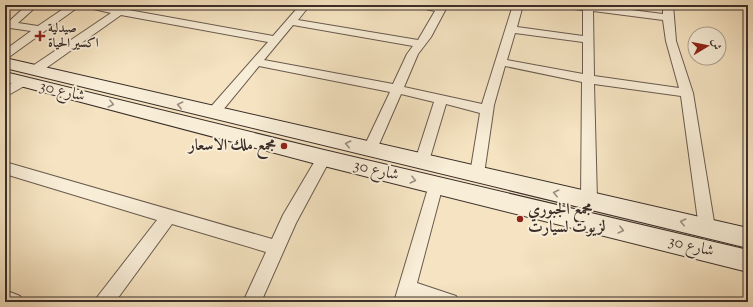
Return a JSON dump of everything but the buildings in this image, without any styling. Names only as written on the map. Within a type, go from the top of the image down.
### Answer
[{"type":"street","points":[[8,24],[33,5]]},
{"type":"street","points":[[5,93],[14,70],[40,29],[76,5]]},
{"type":"street","points":[[88,5],[275,40]]},
{"type":"street","points":[[213,112],[305,5]]},
{"type":"street","points":[[370,149],[413,54],[442,7],[419,5]]},
{"type":"street","points":[[477,174],[488,110],[518,5]]},
{"type":"street","points":[[565,5],[668,18]]},
{"type":"street","points":[[668,5],[668,18],[672,41],[687,93],[707,228]]},
{"type":"street","points":[[588,7],[589,200]]},
{"type":"street","points":[[14,70],[119,12]]},
{"type":"street","points":[[291,22],[420,44]]},
{"type":"street","points":[[8,24],[40,29]]},
{"type":"street","points":[[511,28],[588,40]]},
{"type":"street","points":[[256,62],[397,89],[488,110]]},
{"type":"street","points":[[502,62],[588,79],[687,93]]},
{"type":"street","name":"شارع 30","points":[[14,70],[213,112],[748,238]]},
{"type":"street","name":"شارع 30","points":[[14,70],[324,158],[748,261]]},
{"type":"street","points":[[422,161],[440,99]]},
{"type":"street","points":[[252,302],[289,220],[324,158]]},
{"type":"street","points":[[5,168],[276,248]]},
{"type":"street","points":[[436,185],[405,295],[450,302]]},
{"type":"street","points":[[104,302],[169,216]]},
{"type":"street","points":[[5,299],[14,302]]},
{"type":"place","name":"صيدلية اكسير الحياة","points":[[40,36]]},
{"type":"place","name":"مجمع ملك الاسعار","points":[[284,146]]},
{"type":"place","name":"مجمع الجبوري لزيوت لسيارت","points":[[520,219]]}]
